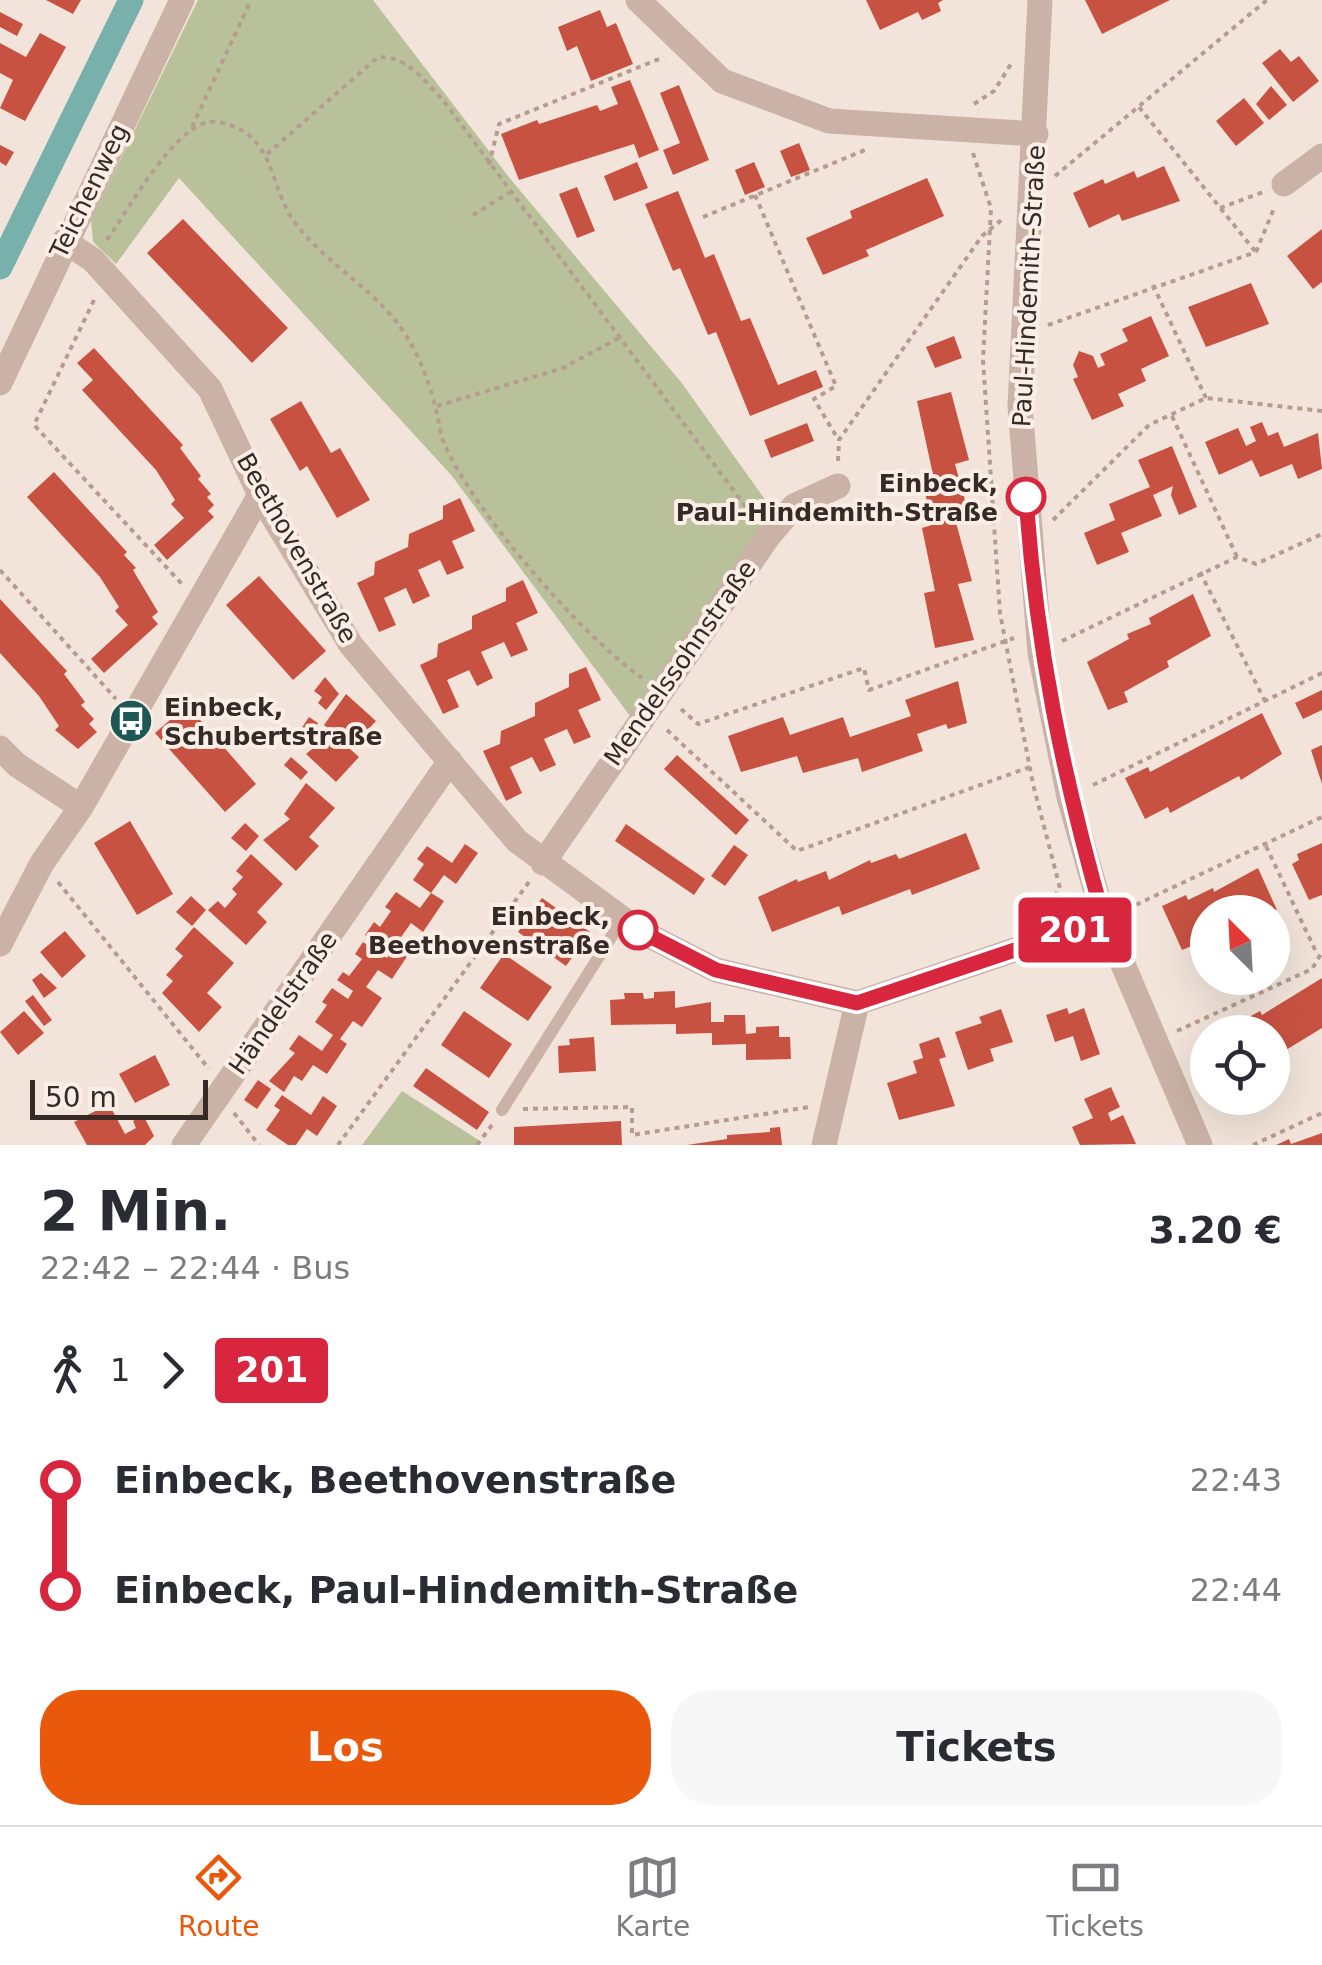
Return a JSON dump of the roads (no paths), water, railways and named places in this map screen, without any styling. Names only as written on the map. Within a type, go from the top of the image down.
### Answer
[{"type":"street","name":"Teichenweg","points":[[0,383],[64,241],[182,0]]},
{"type":"street","points":[[638,0],[722,81],[829,121],[1036,134]]},
{"type":"street","name":"Paul-Hindemith-Straße","points":[[1040,0],[1020,406],[1039,641],[1069,797],[1104,920],[1200,1145]]},
{"type":"street","points":[[1284,184],[1322,156]]},
{"type":"street","name":"Beethovenstraße","points":[[64,241],[100,267],[210,389],[260,495],[351,645],[517,841],[622,920],[716,970],[857,1003]]},
{"type":"street","name":"Mendelssohnstraße","points":[[543,862],[768,537],[794,506],[838,486]]},
{"type":"street","points":[[0,944],[42,862],[81,807],[260,495]]},
{"type":"street","points":[[0,748],[17,766],[81,807]]},
{"type":"street","name":"Händelstraße","points":[[184,1145],[450,762]]},
{"type":"street","points":[[824,1145],[857,1003],[1104,920]]},
{"type":"lane","points":[[502,1110],[622,920]]},
{"type":"waterway","points":[[0,267],[131,0]]},
{"type":"place","name":"Einbeck, Paul-Hindemith-Straße","points":[[1026,497]]},
{"type":"place","name":"Einbeck, Schubertstraße","points":[[131,721]]},
{"type":"place","name":"Einbeck, Beethovenstraße","points":[[638,930]]}]
